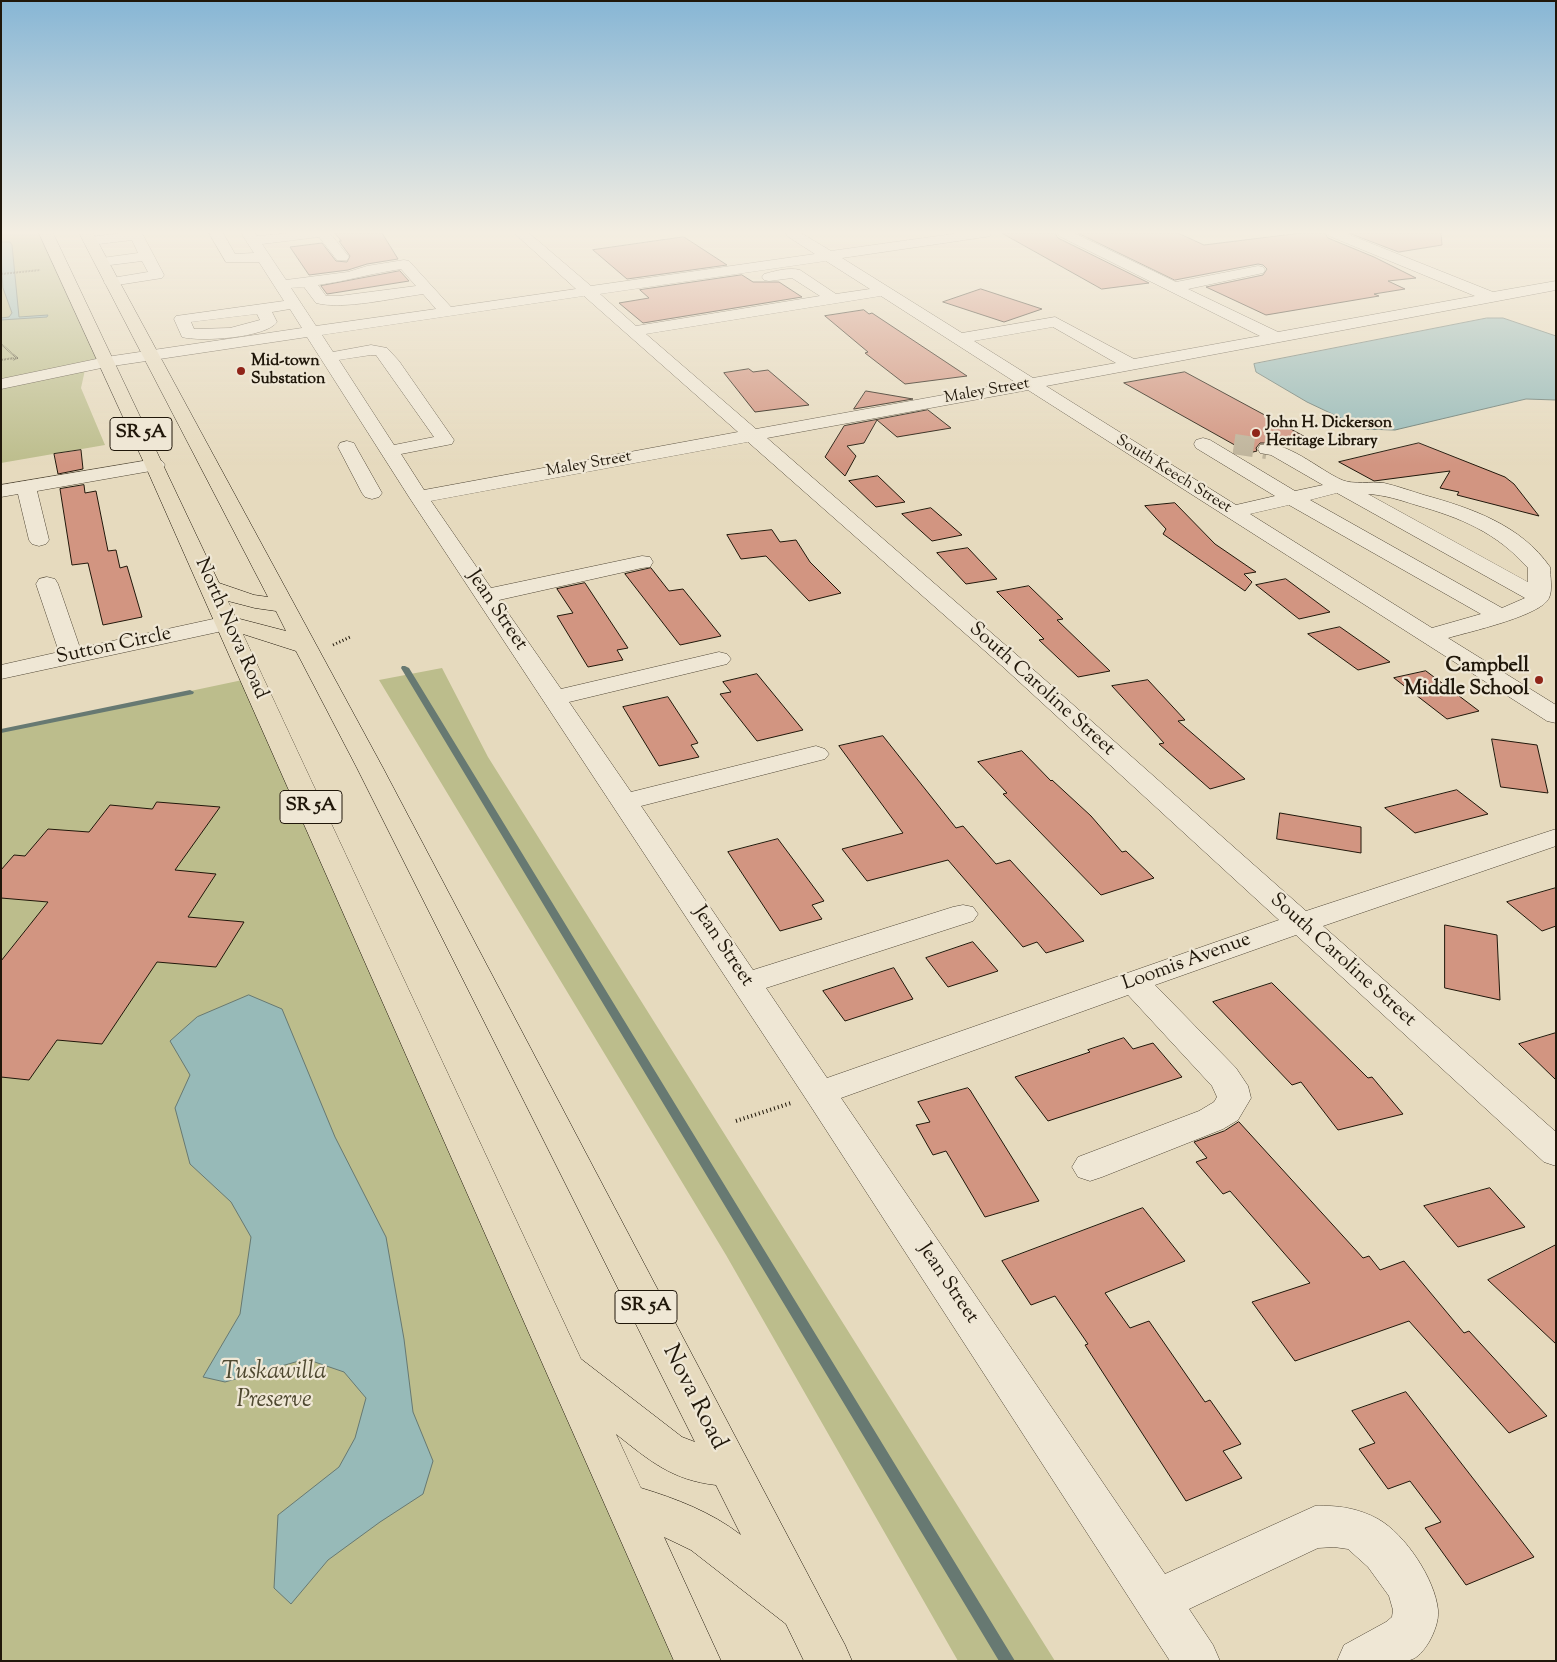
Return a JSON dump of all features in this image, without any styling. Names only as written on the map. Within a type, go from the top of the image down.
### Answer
[{"type":"main road","name":"North Nova Road","points":[[82,311],[155,465],[565,1367]]},
{"type":"main road","name":"SR 5A","points":[[126,311],[305,646]]},
{"type":"main road","points":[[211,588],[250,602],[266,605],[283,605]]},
{"type":"main road","points":[[227,623],[260,630],[305,646]]},
{"type":"main road","name":"Nova Road","points":[[305,646],[370,768],[829,1661]]},
{"type":"main road","name":"SR 5A","points":[[565,1367],[698,1661]]},
{"type":"main road","points":[[565,1367],[667,1450],[696,1463],[729,1467]]},
{"type":"main road","points":[[626,1503],[670,1517],[706,1534],[804,1612]]},
{"type":"street","name":"Jean Street","points":[[299,311],[390,450],[418,497],[820,1093],[1197,1661]]},
{"type":"street","points":[[1,384],[106,362],[179,352],[216,361],[266,353],[282,336],[461,311]]},
{"type":"street","name":"South Caroline Street","points":[[609,311],[1017,668],[1556,1153]]},
{"type":"street","points":[[632,331],[761,311]]},
{"type":"street","name":"South Keech Street","points":[[914,311],[1556,716]]},
{"type":"street","points":[[1222,311],[1277,338]]},
{"type":"street","name":"Maley Street","points":[[418,497],[1420,311]]},
{"type":"street","points":[[958,339],[1055,322],[1132,365]]},
{"type":"street","points":[[330,357],[366,350],[381,350],[393,364],[445,440],[390,450]]},
{"type":"street","points":[[1234,444],[1203,444],[1292,498],[1500,616]]},
{"type":"street","points":[[347,447],[372,494]]},
{"type":"street","points":[[1272,450],[1540,597]]},
{"type":"street","points":[[1,491],[155,465]]},
{"type":"street","points":[[26,487],[39,540]]},
{"type":"street","points":[[1232,512],[1340,487],[1383,488],[1458,511],[1486,524],[1520,546],[1539,567],[1540,597]]},
{"type":"street","points":[[485,596],[642,562]]},
{"type":"street","points":[[47,584],[72,657]]},
{"type":"street","points":[[1429,636],[1500,616],[1530,605],[1540,597]]},
{"type":"street","name":"Sutton Circle","points":[[1,672],[227,623]]},
{"type":"street","points":[[554,698],[719,659]]},
{"type":"street","points":[[624,802],[816,754]]},
{"type":"street","name":"Loomis Avenue","points":[[820,1093],[1300,923],[1556,837]]},
{"type":"street","points":[[746,983],[964,914]]},
{"type":"street","points":[[1090,1167],[1211,1120],[1226,1111],[1234,1098],[1231,1086],[1224,1077],[1134,982]]},
{"type":"street","points":[[1157,1601],[1315,1527],[1337,1525],[1363,1534],[1391,1561],[1411,1591],[1417,1614],[1408,1634],[1360,1661]]},
{"type":"path","points":[[1,344],[17,358]]},
{"type":"path","points":[[1,360],[17,358]]},
{"type":"path","points":[[10,362],[17,358]]},
{"type":"path","points":[[736,1121],[820,1093]]},
{"type":"green space","points":[[1,311],[82,311],[106,362],[1,384]]},
{"type":"green space","points":[[85,370],[81,388],[105,445],[1,463],[1,387]]},
{"type":"green space","points":[[442,668],[488,757],[1055,1661],[958,1661],[726,1255],[379,680]]},
{"type":"green space","name":"Tuskawilla Preserve","points":[[252,678],[698,1661],[1,1661],[1,731]]},
{"type":"water","points":[[11,311],[18,311],[19,317],[48,315],[47,317],[1,320],[1,318],[9,317],[12,313]]},
{"type":"water","points":[[1487,318],[1503,318],[1556,336],[1556,400],[1526,399],[1395,430],[1364,429],[1307,402],[1256,372],[1254,364]]},
{"type":"water","points":[[249,995],[282,1009],[335,1137],[386,1237],[404,1339],[413,1412],[433,1461],[423,1494],[380,1522],[328,1560],[291,1604],[274,1588],[278,1515],[339,1467],[355,1438],[366,1398],[344,1372],[306,1359],[225,1382],[203,1377],[240,1314],[251,1237],[231,1202],[190,1164],[175,1108],[190,1075],[170,1041],[197,1017]]},
{"type":"building","points":[[628,311],[719,311],[643,323]]},
{"type":"building","points":[[860,311],[865,311],[869,314],[872,313],[967,376],[905,384],[865,353],[868,352],[825,316]]},
{"type":"building","points":[[969,311],[1037,311],[1004,322]]},
{"type":"building","points":[[1256,311],[1292,311],[1266,315]]},
{"type":"building","points":[[749,369],[753,372],[768,370],[809,405],[755,412],[724,373]]},
{"type":"building","points":[[1185,372],[1311,440],[1284,446],[1260,443],[1256,448],[1257,451],[1249,453],[1124,383]]},
{"type":"building","points":[[866,391],[913,399],[854,409]]},
{"type":"building","points":[[928,410],[951,428],[897,437],[877,420],[864,443],[847,446],[856,456],[845,476],[825,457],[844,426]]},
{"type":"building","points":[[1419,443],[1505,477],[1514,484],[1539,516],[1457,495],[1459,492],[1440,488],[1450,471],[1374,481],[1339,462]]},
{"type":"building","points":[[81,450],[83,469],[58,474],[54,454]]},
{"type":"building","points":[[878,476],[905,502],[876,507],[849,481]]},
{"type":"building","points":[[84,485],[85,493],[96,491],[108,551],[116,550],[120,568],[127,566],[142,617],[103,625],[88,563],[72,565],[60,489]]},
{"type":"building","points":[[1175,503],[1215,544],[1256,572],[1244,574],[1252,582],[1245,591],[1163,534],[1166,529],[1145,506]]},
{"type":"building","points":[[931,508],[962,535],[932,541],[902,514]]},
{"type":"building","points":[[772,530],[780,542],[796,540],[810,562],[841,593],[809,601],[766,556],[741,559],[727,535]]},
{"type":"building","points":[[968,548],[997,579],[966,584],[937,553]]},
{"type":"building","points":[[651,568],[669,591],[683,589],[721,636],[680,645],[625,574]]},
{"type":"building","points":[[1286,579],[1330,612],[1299,619],[1256,585]]},
{"type":"building","points":[[585,583],[628,648],[617,650],[623,660],[588,667],[557,616],[573,613],[557,589]]},
{"type":"building","points":[[1029,586],[1063,619],[1057,620],[1110,671],[1078,677],[1039,640],[1044,639],[997,592]]},
{"type":"building","points":[[1340,627],[1390,662],[1358,670],[1308,634]]},
{"type":"building","points":[[1426,671],[1479,711],[1447,719],[1394,678]]},
{"type":"building","points":[[757,674],[803,730],[757,741],[720,694],[731,692],[723,682]]},
{"type":"building","points":[[1148,680],[1185,720],[1178,721],[1245,779],[1210,789],[1159,744],[1164,743],[1112,686]]},
{"type":"building","points":[[668,697],[698,743],[691,745],[699,757],[659,766],[623,707]]},
{"type":"building","points":[[883,736],[956,828],[963,826],[996,864],[1010,860],[1084,941],[1046,953],[1037,942],[1023,947],[948,860],[867,881],[842,849],[903,833],[839,746]]},
{"type":"building","points":[[1492,739],[1537,745],[1548,793],[1501,787]]},
{"type":"building","points":[[1022,751],[1051,781],[1091,816],[1122,852],[1126,851],[1154,878],[1101,895],[1003,794],[1007,793],[978,762]]},
{"type":"building","points":[[1457,790],[1488,814],[1415,833],[1385,808]]},
{"type":"building","points":[[157,802],[220,807],[175,870],[216,874],[188,917],[244,922],[216,967],[157,962],[102,1044],[57,1040],[29,1080],[1,1077],[1,961],[48,902],[1,898],[1,870],[14,855],[25,856],[48,829],[89,832],[110,805],[152,809]]},
{"type":"building","points":[[1280,813],[1361,827],[1361,853],[1277,839]]},
{"type":"building","points":[[778,839],[824,901],[812,905],[822,919],[780,931],[728,852]]},
{"type":"building","points":[[1556,888],[1556,926],[1542,931],[1507,902]]},
{"type":"building","points":[[1445,925],[1497,935],[1500,1000],[1445,988]]},
{"type":"building","points":[[973,942],[998,971],[948,987],[926,958]]},
{"type":"building","points":[[894,968],[913,999],[845,1021],[823,991]]},
{"type":"building","points":[[1272,983],[1368,1078],[1372,1077],[1403,1114],[1338,1130],[1301,1082],[1292,1085],[1213,1002]]},
{"type":"building","points":[[1556,1033],[1556,1080],[1519,1044]]},
{"type":"building","points":[[1124,1038],[1133,1049],[1153,1043],[1182,1077],[1048,1121],[1015,1077],[1090,1052],[1088,1050]]},
{"type":"building","points":[[968,1088],[1039,1201],[985,1217],[946,1151],[933,1155],[916,1125],[930,1122],[918,1102]]},
{"type":"building","points":[[1239,1122],[1363,1258],[1369,1256],[1380,1270],[1404,1261],[1464,1333],[1469,1331],[1547,1416],[1509,1433],[1409,1321],[1295,1361],[1252,1302],[1310,1283],[1230,1191],[1223,1194],[1196,1162],[1207,1158],[1194,1142],[1224,1131]]},
{"type":"building","points":[[1490,1188],[1525,1227],[1458,1247],[1424,1206]]},
{"type":"building","points":[[1143,1208],[1185,1261],[1105,1293],[1130,1328],[1149,1321],[1205,1402],[1210,1400],[1241,1444],[1223,1451],[1242,1478],[1186,1501],[1085,1345],[1088,1344],[1055,1296],[1031,1305],[1002,1261]]},
{"type":"building","points":[[1556,1245],[1556,1344],[1488,1280]]},
{"type":"building","points":[[1406,1392],[1534,1557],[1466,1585],[1425,1528],[1441,1522],[1410,1481],[1388,1489],[1359,1449],[1375,1443],[1352,1411]]},
{"type":"waterway","points":[[405,668],[1008,1661]]},
{"type":"waterway","points":[[1,731],[190,692]]},
{"type":"tunnel","points":[[1234,444],[1267,449]]},
{"type":"place","name":"Mid-town Substation","points":[[241,371]]},
{"type":"place","name":"John H. Dickerson Heritage Library","points":[[1256,433]]},
{"type":"place","name":"Campbell Middle School","points":[[1539,680]]}]
